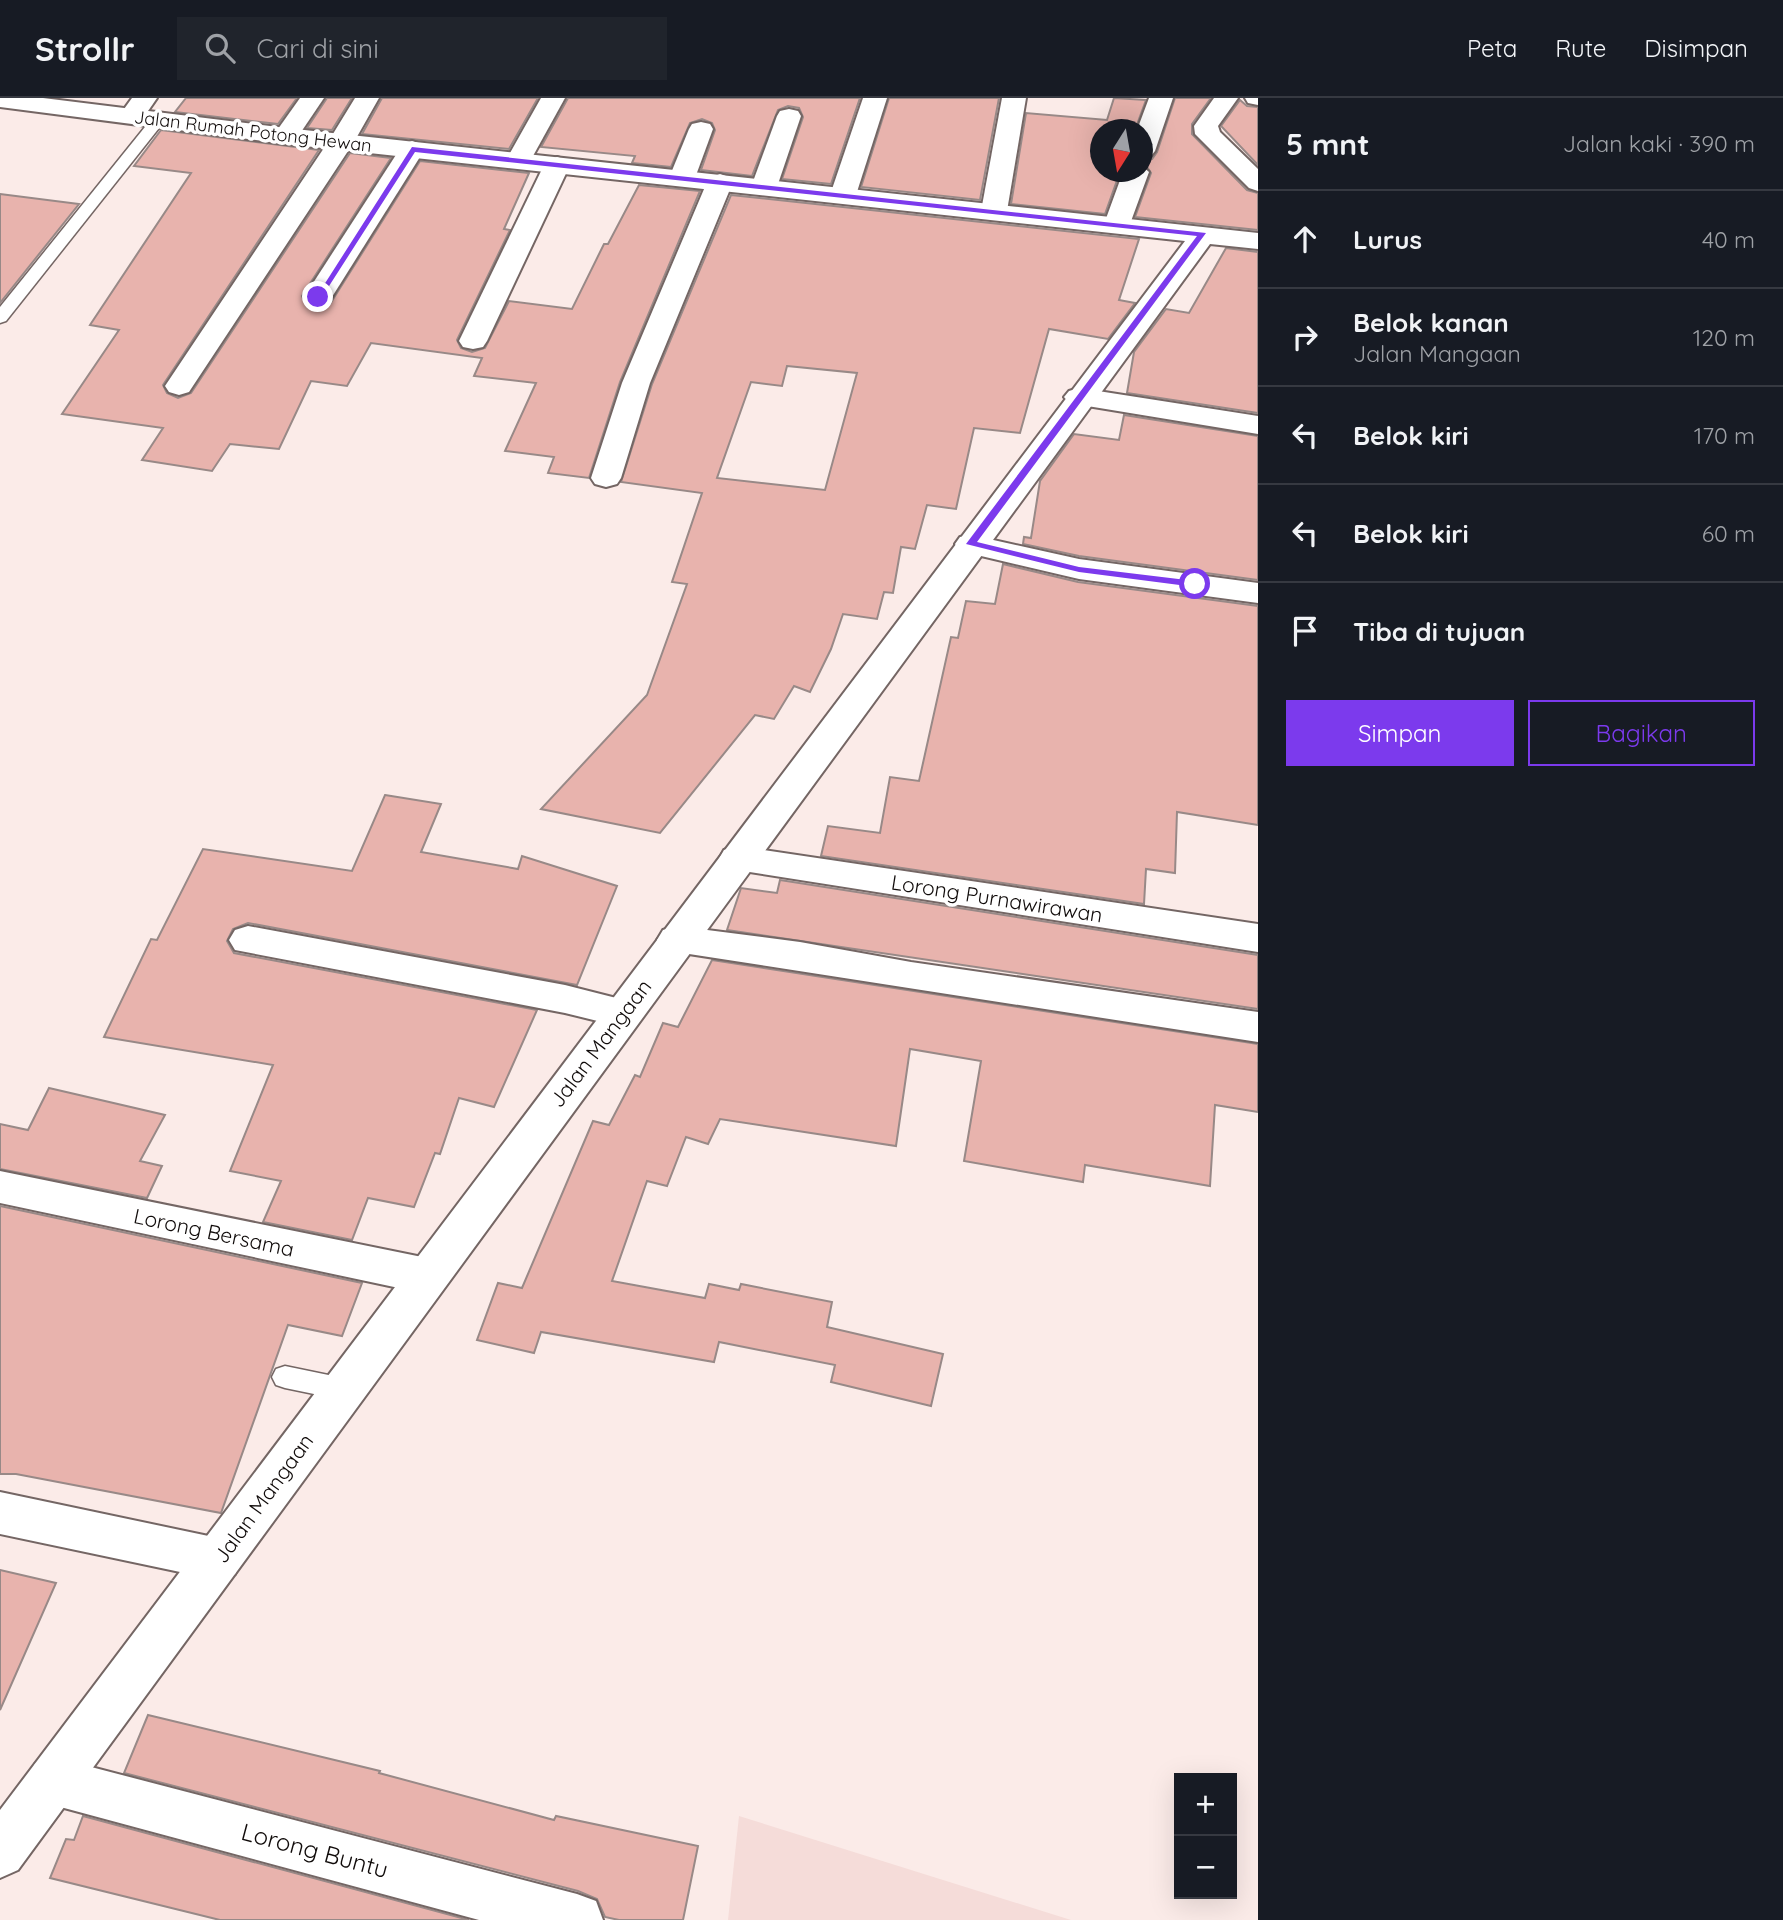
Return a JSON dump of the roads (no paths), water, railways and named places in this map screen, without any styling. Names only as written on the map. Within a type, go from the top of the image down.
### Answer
[{"type":"street","points":[[286,136],[312,98]]},
{"type":"street","points":[[179,386],[341,142],[367,98]]},
{"type":"street","points":[[519,160],[554,98]]},
{"type":"street","points":[[843,195],[876,98]]},
{"type":"street","points":[[994,211],[1014,98]]},
{"type":"street","points":[[1153,122],[1161,98]]},
{"type":"street","points":[[1227,98],[1206,126],[1208,134],[1258,183]]},
{"type":"street","name":"Jalan Rumah Potong Hewan","points":[[0,100],[145,111],[286,136],[1258,241]]},
{"type":"street","points":[[764,187],[789,116]]},
{"type":"street","points":[[682,178],[701,128]]},
{"type":"street","points":[[318,297],[412,149]]},
{"type":"street","points":[[473,341],[557,164]]},
{"type":"street","points":[[606,478],[636,383],[720,182]]},
{"type":"street","points":[[1117,224],[1132,182]]},
{"type":"street","name":"Jalan Mangaan","points":[[0,1852],[1079,397],[1203,235]]},
{"type":"street","points":[[1079,397],[1258,425]]},
{"type":"street","points":[[971,544],[1079,569],[1258,593]]},
{"type":"street","name":"Lorong Purnawirawan","points":[[737,859],[1258,938]]},
{"type":"street","points":[[248,940],[565,999],[622,1013]]},
{"type":"street","points":[[676,940],[800,956],[911,976],[1258,1027]]},
{"type":"street","name":"Lorong Bersama","points":[[0,1187],[427,1276]]},
{"type":"street","points":[[0,1513],[218,1559]]},
{"type":"street","name":"Lorong Buntu","points":[[53,1781],[577,1920]]},
{"type":"lane","points":[[0,318],[145,111]]},
{"type":"lane","points":[[285,1377],[343,1389]]}]
